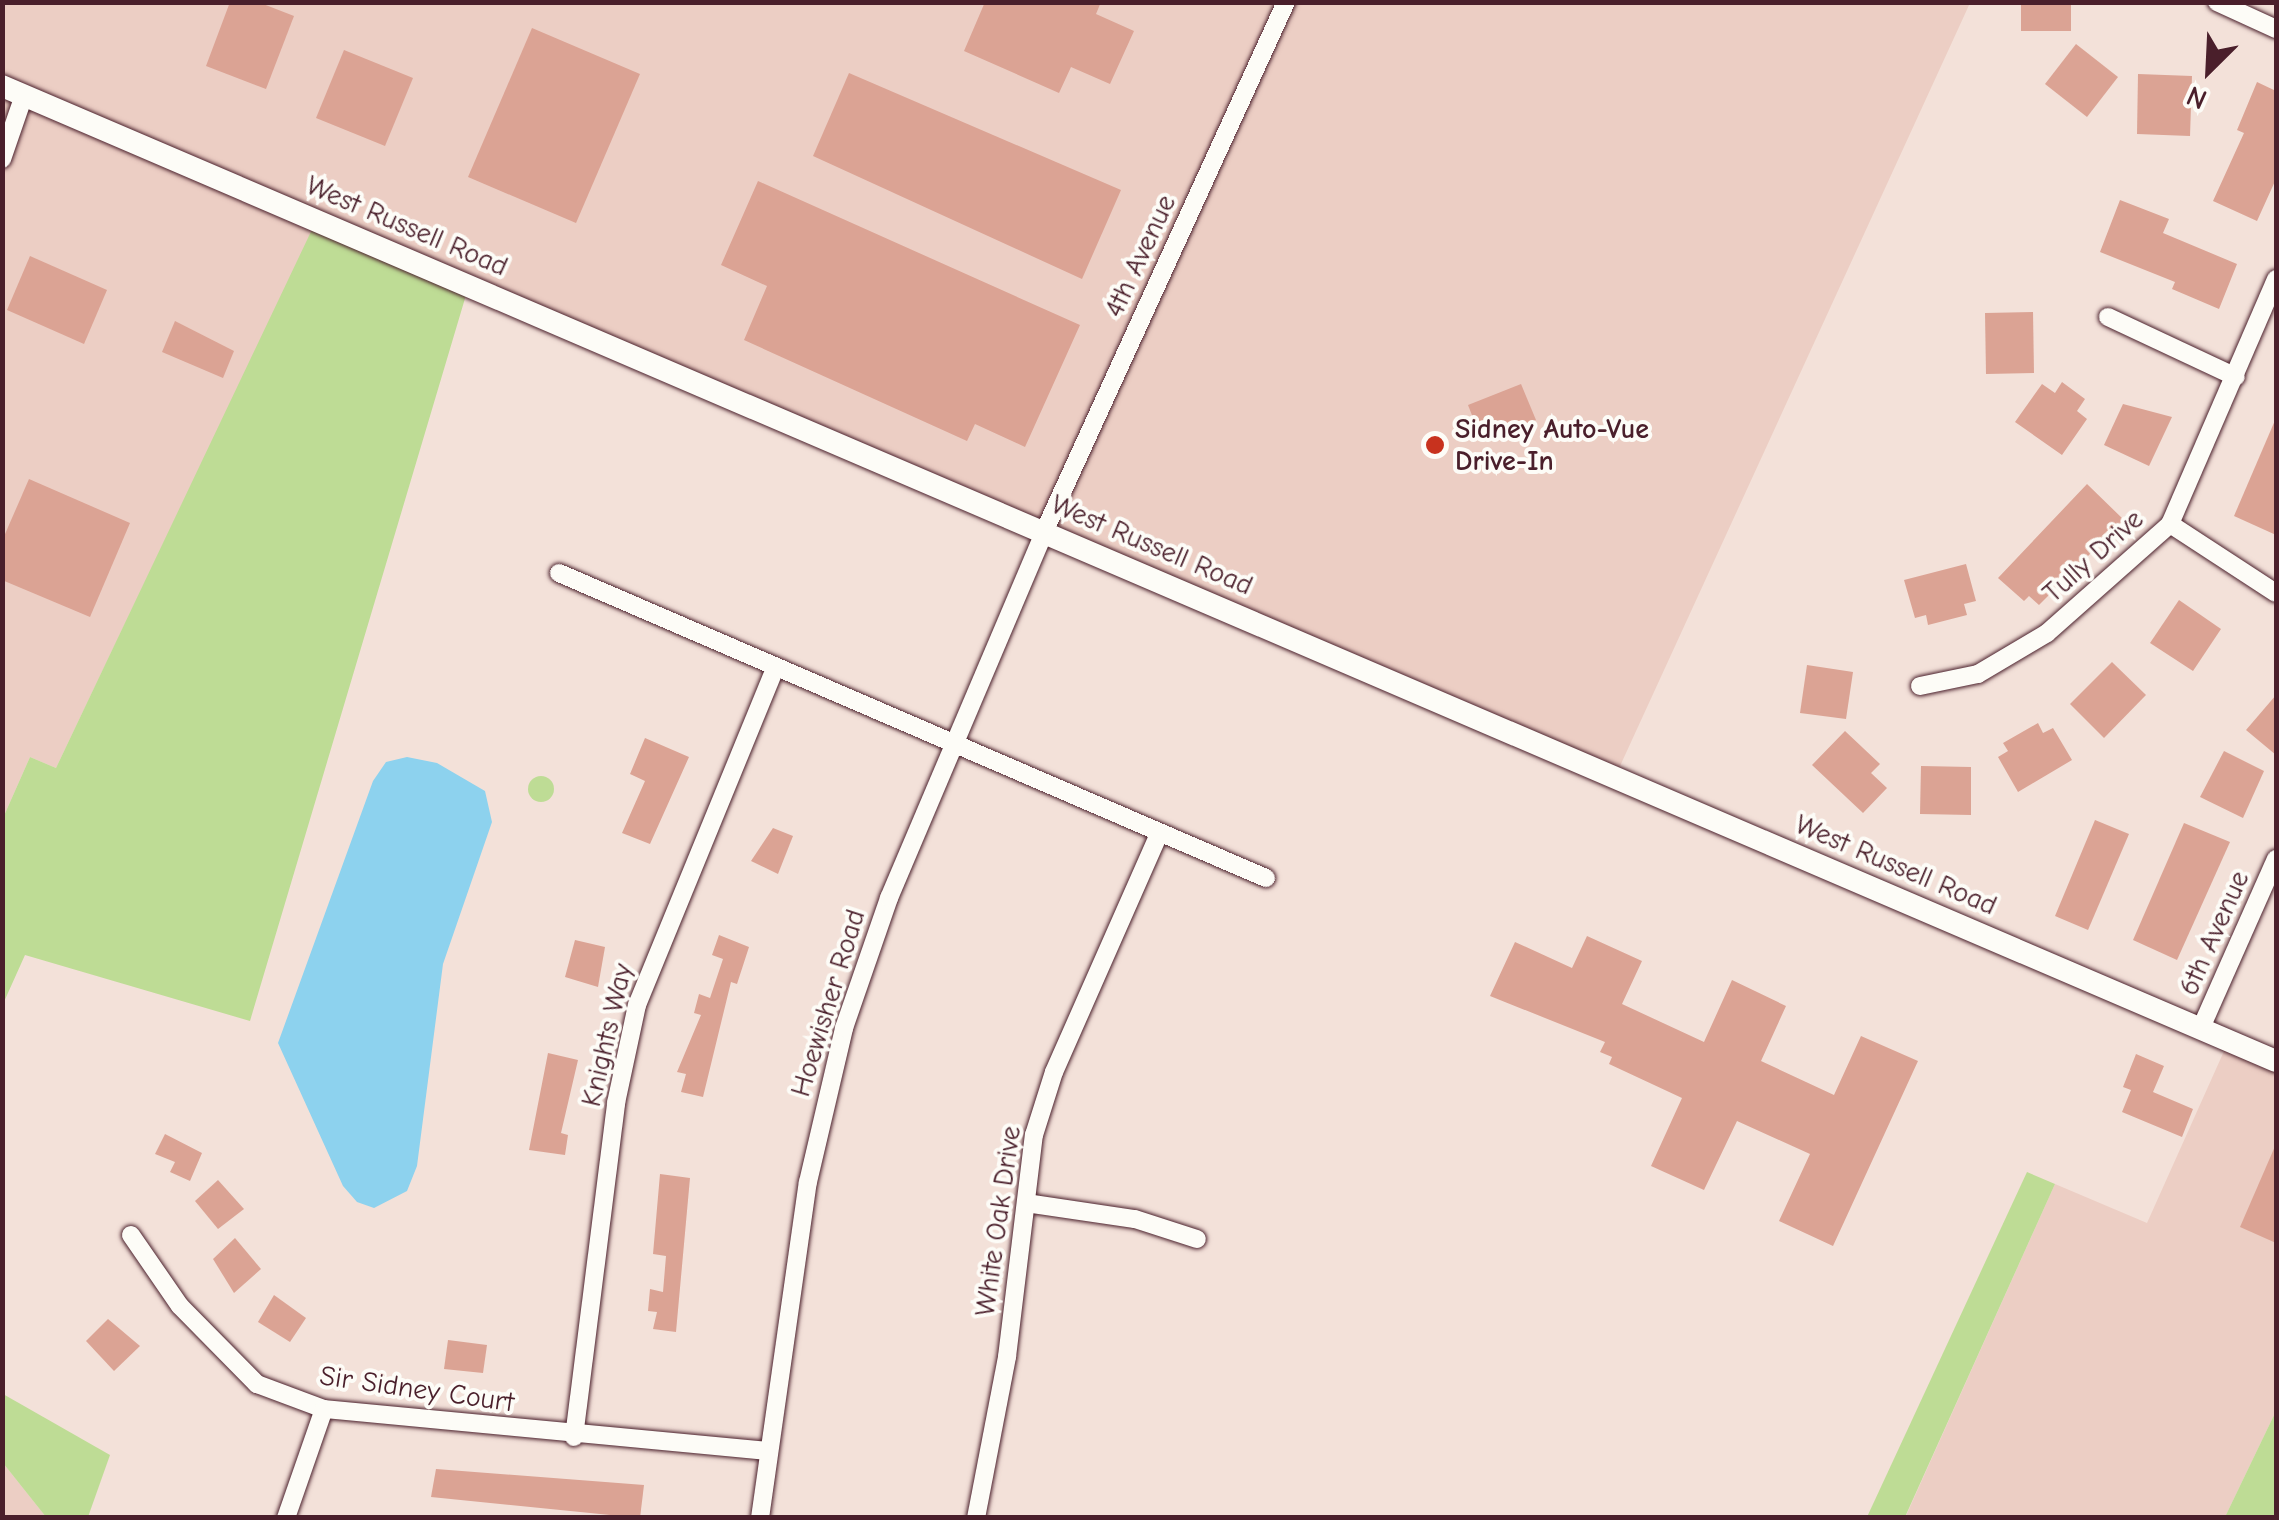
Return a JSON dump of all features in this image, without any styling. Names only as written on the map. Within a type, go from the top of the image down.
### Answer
[{"type":"street","name":"4th Avenue","points":[[1044,532],[1286,2]]},
{"type":"street","points":[[2217,2],[2276,28]]},
{"type":"street","name":"West Russell Road","points":[[13,90],[2276,1061]]},
{"type":"street","points":[[2,159],[13,90]]},
{"type":"street","name":"Tully Drive","points":[[1920,686],[1978,674],[2047,633],[2170,524],[2276,279]]},
{"type":"street","points":[[2108,317],[2236,376]]},
{"type":"street","points":[[2170,524],[2276,594]]},
{"type":"street","name":"Hoewisher Road","points":[[760,1518],[808,1182],[844,1028],[953,744],[1044,532]]},
{"type":"street","points":[[559,573],[1266,878]]},
{"type":"street","name":"Knights Way","points":[[574,1437],[616,1102],[637,1006],[775,668]]},
{"type":"street","name":"White Oak Drive","points":[[976,1518],[998,1414],[1034,1135],[1054,1072],[1159,834]]},
{"type":"street","name":"6th Avenue","points":[[2201,1028],[2276,859]]},
{"type":"street","points":[[1026,1203],[1135,1218],[1196,1240]]},
{"type":"street","name":"Sir Sidney Court","points":[[131,1235],[180,1306],[257,1384],[324,1408],[574,1437],[767,1451]]},
{"type":"street","points":[[286,1518],[324,1408]]},
{"type":"shaded area","points":[[3,3],[1970,3],[1615,777],[318,220],[56,768],[30,757],[3,818]]},
{"type":"shaded area","points":[[2229,1040],[2276,1061],[2276,1411],[2225,1517],[1905,1518],[2055,1184],[2147,1223]]},
{"type":"shaded area","points":[[3,1463],[46,1517],[3,1517]]},
{"type":"green space","points":[[317,219],[469,285],[250,1021],[25,955],[3,1004],[3,818],[30,757],[56,768]]},
{"type":"green space","points":[[541,776],[550,780],[554,789],[550,798],[541,802],[532,798],[528,789],[532,780]]},
{"type":"green space","points":[[2027,1172],[2055,1184],[1905,1517],[1867,1517]]},
{"type":"green space","points":[[3,1394],[110,1455],[88,1517],[46,1517],[3,1463]]},
{"type":"green space","points":[[2276,1411],[2276,1517],[2225,1517]]},
{"type":"water","points":[[407,757],[437,763],[485,791],[492,822],[443,964],[417,1166],[407,1191],[374,1208],[357,1202],[343,1186],[278,1043],[373,781],[386,762]]},
{"type":"building","points":[[230,2],[258,2],[294,16],[266,89],[206,66]]},
{"type":"building","points":[[985,2],[1101,2],[1096,14],[1134,31],[1110,84],[1071,67],[1059,93],[964,51]]},
{"type":"building","points":[[2021,2],[2071,2],[2071,31],[2021,31]]},
{"type":"building","points":[[532,28],[640,74],[576,223],[468,177]]},
{"type":"building","points":[[2076,44],[2118,77],[2087,117],[2045,84]]},
{"type":"building","points":[[344,50],[413,78],[385,146],[316,118]]},
{"type":"building","points":[[849,73],[1121,190],[1082,279],[813,156]]},
{"type":"building","points":[[2138,74],[2192,76],[2190,136],[2137,134]]},
{"type":"building","points":[[2257,82],[2276,91],[2276,179],[2257,221],[2213,201],[2244,133],[2237,130]]},
{"type":"building","points":[[758,181],[1080,325],[1025,447],[975,424],[967,441],[744,340],[767,286],[721,265]]},
{"type":"building","points":[[2120,200],[2169,219],[2163,233],[2237,264],[2219,309],[2172,289],[2175,282],[2100,252]]},
{"type":"building","points":[[30,256],[107,290],[84,344],[7,310]]},
{"type":"building","points":[[2033,312],[2034,373],[1986,374],[1985,313]]},
{"type":"building","points":[[175,321],[234,351],[223,378],[162,352]]},
{"type":"building","points":[[2062,382],[2085,399],[2077,411],[2087,419],[2062,455],[2015,422],[2042,384],[2055,393]]},
{"type":"building","points":[[1521,384],[1536,420],[1482,441],[1468,405]]},
{"type":"building","points":[[2123,404],[2172,417],[2149,466],[2104,445]]},
{"type":"building","points":[[2276,418],[2276,535],[2234,516]]},
{"type":"building","points":[[29,479],[130,523],[90,617],[2,580],[2,541]]},
{"type":"building","points":[[2087,484],[2124,520],[2039,605],[2029,596],[2024,601],[1998,578]]},
{"type":"building","points":[[1966,564],[1976,601],[1964,604],[1967,615],[1928,625],[1926,615],[1915,618],[1904,580]]},
{"type":"building","points":[[2179,600],[2221,629],[2193,671],[2150,643]]},
{"type":"building","points":[[2112,662],[2146,695],[2104,738],[2070,704]]},
{"type":"building","points":[[1807,665],[1853,672],[1846,719],[1800,713]]},
{"type":"building","points":[[2276,695],[2276,755],[2246,730]]},
{"type":"building","points":[[2038,723],[2043,733],[2053,728],[2072,760],[2018,792],[1998,757],[2008,751],[2003,743]]},
{"type":"building","points":[[1845,731],[1880,764],[1871,773],[1887,788],[1863,813],[1812,765]]},
{"type":"building","points":[[645,738],[689,757],[650,844],[622,833],[645,781],[630,774]]},
{"type":"building","points":[[2224,751],[2264,771],[2243,818],[2200,797]]},
{"type":"building","points":[[1921,766],[1971,767],[1971,815],[1920,814]]},
{"type":"building","points":[[2095,820],[2129,834],[2088,930],[2055,916]]},
{"type":"building","points":[[2184,823],[2230,842],[2177,960],[2133,940]]},
{"type":"building","points":[[773,828],[793,836],[778,874],[751,861]]},
{"type":"building","points":[[719,935],[749,947],[737,984],[731,982],[703,1097],[681,1092],[686,1074],[677,1072],[701,1015],[694,1013],[699,994],[710,998],[723,959],[712,955]]},
{"type":"building","points":[[1587,936],[1642,961],[1622,1004],[1704,1042],[1732,980],[1786,1006],[1761,1061],[1834,1095],[1861,1036],[1918,1061],[1833,1246],[1779,1221],[1810,1154],[1737,1121],[1704,1190],[1651,1166],[1682,1098],[1609,1064],[1612,1057],[1600,1052],[1605,1042],[1490,996],[1515,942],[1572,968]]},
{"type":"building","points":[[575,940],[605,947],[598,987],[565,977]]},
{"type":"building","points":[[548,1053],[578,1060],[561,1133],[568,1135],[565,1155],[529,1150]]},
{"type":"building","points":[[2136,1054],[2164,1066],[2153,1092],[2193,1109],[2182,1137],[2122,1112],[2131,1090],[2123,1087]]},
{"type":"building","points":[[165,1134],[202,1153],[190,1181],[170,1172],[175,1162],[155,1154]]},
{"type":"building","points":[[2276,1144],[2276,1243],[2240,1227]]},
{"type":"building","points":[[660,1174],[690,1178],[676,1332],[653,1329],[657,1312],[648,1311],[650,1289],[663,1292],[666,1256],[653,1254]]},
{"type":"building","points":[[218,1180],[244,1209],[218,1229],[195,1201]]},
{"type":"building","points":[[235,1238],[261,1269],[234,1293],[213,1259]]},
{"type":"building","points":[[274,1295],[306,1318],[290,1342],[258,1322]]},
{"type":"building","points":[[108,1319],[140,1346],[114,1371],[86,1341]]},
{"type":"building","points":[[448,1340],[487,1345],[483,1373],[444,1369]]},
{"type":"building","points":[[436,1469],[644,1485],[640,1518],[431,1497]]},
{"type":"place","name":"Sidney Auto-Vue Drive-In","points":[[1435,445]]}]
